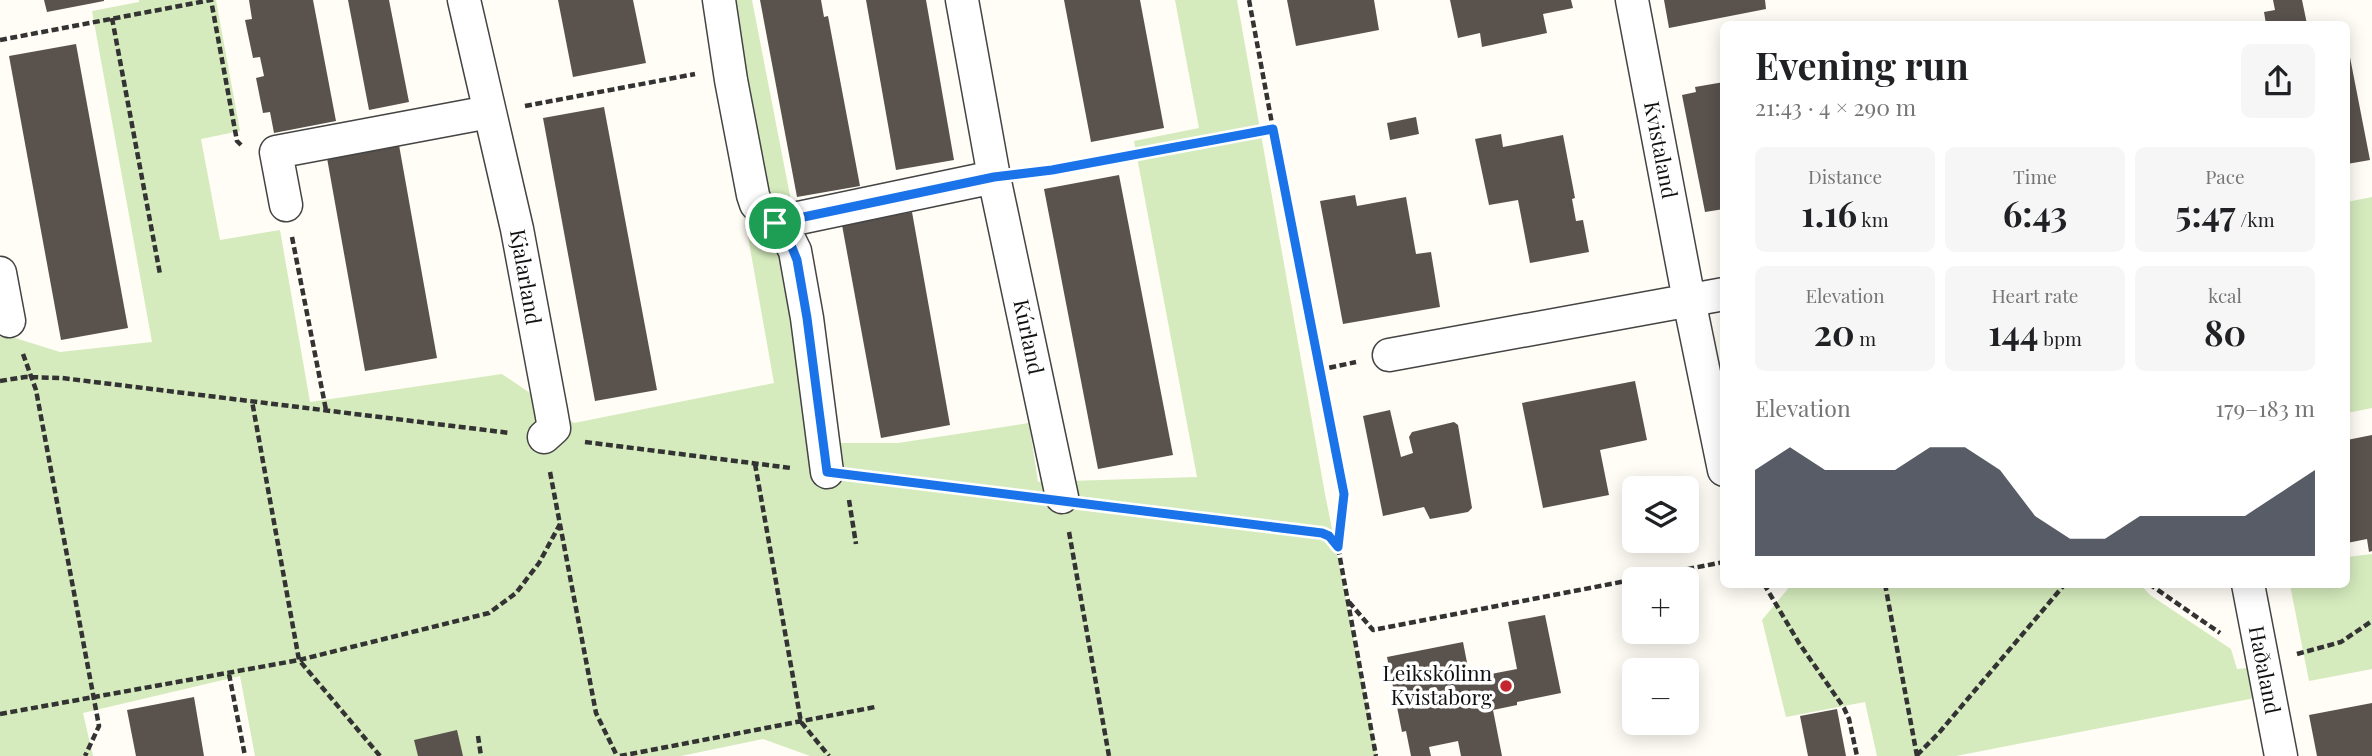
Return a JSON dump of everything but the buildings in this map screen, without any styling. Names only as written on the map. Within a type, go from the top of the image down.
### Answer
[{"type":"street","name":"Kjalarland","points":[[464,0],[517,229],[551,411],[554,428],[544,437]]},
{"type":"street","points":[[719,0],[753,195],[756,204],[787,235],[797,260],[836,473]]},
{"type":"street","name":"Kúrland","points":[[962,0],[994,177],[1063,500]]},
{"type":"street","name":"Kvistaland","points":[[1632,0],[1720,451]]},
{"type":"street","points":[[286,205],[276,152],[489,112]]},
{"type":"street","points":[[775,223],[994,177]]},
{"type":"street","points":[[0,273],[9,321]]},
{"type":"street","points":[[1389,355],[1720,295]]},
{"type":"street","name":"Haðaland","points":[[2249,588],[2280,756]]},
{"type":"path","points":[[156,0],[158,9]]},
{"type":"path","points":[[0,40],[211,0],[237,141],[243,148],[276,152]]},
{"type":"path","points":[[1249,0],[1344,494],[1338,547],[1376,756]]},
{"type":"path","points":[[112,18],[160,274]]},
{"type":"path","points":[[489,112],[730,68]]},
{"type":"path","points":[[994,177],[1052,170],[1273,129]]},
{"type":"path","points":[[286,205],[326,410]]},
{"type":"path","points":[[9,321],[32,377],[99,726],[85,756]]},
{"type":"path","points":[[0,381],[32,377],[62,378],[1063,500],[1322,533],[1329,536],[1338,547]]},
{"type":"path","points":[[252,401],[299,660],[380,756]]},
{"type":"path","points":[[544,437],[596,713],[618,756],[875,707]]},
{"type":"path","points":[[755,464],[801,722],[829,756]]},
{"type":"path","points":[[836,473],[856,544]]},
{"type":"path","points":[[0,714],[299,660],[489,613],[503,605],[539,563],[560,524]]},
{"type":"path","points":[[1068,528],[1109,756]]},
{"type":"path","points":[[1348,601],[1373,630],[1720,563]]},
{"type":"path","points":[[1765,588],[1844,708],[1857,756]]},
{"type":"path","points":[[1886,588],[1917,755]]},
{"type":"path","points":[[1917,755],[1938,734],[2062,588]]},
{"type":"path","points":[[2155,588],[2221,634]]},
{"type":"path","points":[[2292,655],[2341,642],[2361,631],[2372,621]]},
{"type":"path","points":[[229,674],[245,756]]},
{"type":"path","points":[[478,736],[481,756]]},
{"type":"green space","points":[[139,0],[216,0],[240,131],[201,139],[220,240],[280,230],[310,402],[502,374],[574,423],[774,383],[706,0],[752,0],[838,443],[898,443],[1029,423],[1038,482],[1197,477],[1134,141],[1199,128],[1175,0],[1237,0],[1325,494],[1377,756],[810,756],[763,739],[681,756],[255,756],[240,676],[83,713],[93,756],[0,756],[0,337],[12,337],[60,352],[152,342],[92,11]]},
{"type":"green space","points":[[2372,197],[2372,408],[2350,412],[2350,201]]},
{"type":"green space","points":[[2372,554],[2372,669],[2309,681],[2291,588],[2350,588],[2350,557]]},
{"type":"green space","points":[[1789,588],[2144,588],[2150,595],[2231,649],[2237,669],[2249,668],[2255,698],[1956,756],[1877,756],[1865,702],[1786,717],[1762,620]]},
{"type":"place","name":"Leikskólinn Kvistaborg","points":[[1506,686]]},
{"type":"route","points":[[1273,129],[1344,494],[1338,547],[1334,539],[1322,533],[827,472],[797,260],[787,235],[775,223],[994,177],[1052,170],[1273,129]]}]
